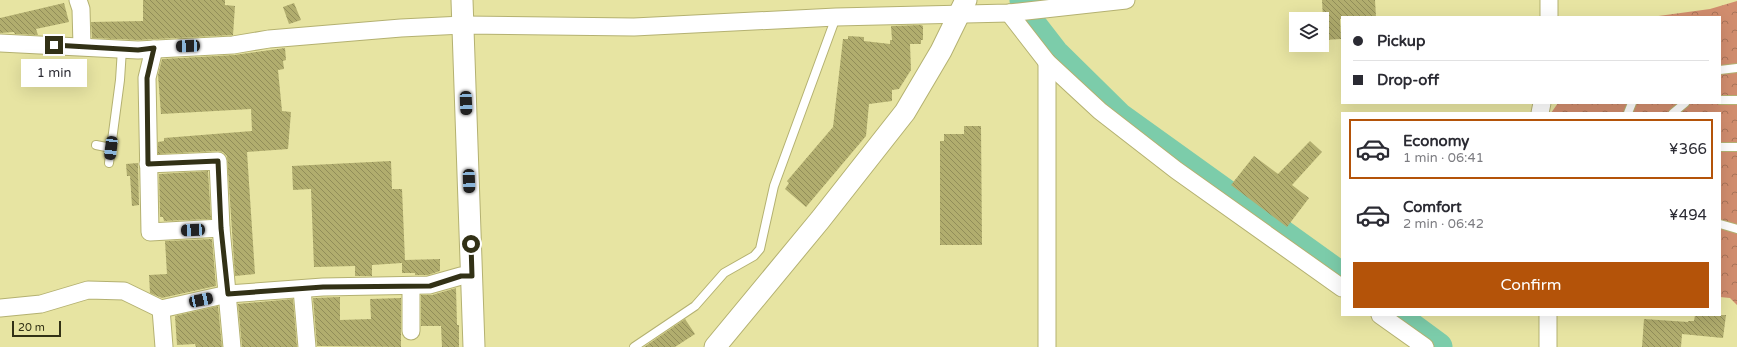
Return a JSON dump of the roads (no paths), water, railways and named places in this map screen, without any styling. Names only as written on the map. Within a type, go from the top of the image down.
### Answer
[{"type":"street","points":[[78,0],[81,10],[82,46]]},
{"type":"street","points":[[462,0],[474,347]]},
{"type":"street","points":[[0,43],[122,49],[233,45],[277,39],[401,28],[463,25],[634,27],[836,17],[963,7],[1021,12],[1126,0]]},
{"type":"street","points":[[1549,0],[1549,16]]},
{"type":"street","points":[[715,347],[820,220],[905,112],[941,51],[963,7]]},
{"type":"street","points":[[1021,12],[1047,62],[1100,111],[1176,170],[1341,287]]},
{"type":"street","points":[[154,48],[147,78],[150,232],[221,228]]},
{"type":"street","points":[[1047,62],[1047,347]]},
{"type":"street","points":[[148,164],[218,161],[221,228],[232,347]]},
{"type":"street","points":[[0,308],[41,304],[88,290],[124,292],[161,309],[228,294],[302,289],[430,286],[461,276],[472,276]]},
{"type":"street","points":[[411,286],[411,331]]},
{"type":"street","points":[[302,289],[306,347]]},
{"type":"street","points":[[161,309],[164,347]]},
{"type":"street","points":[[1381,316],[1425,347]]},
{"type":"street","points":[[1548,316],[1548,347]]},
{"type":"lane","points":[[634,347],[695,306],[724,273],[754,256],[760,249],[774,186],[836,17]]},
{"type":"lane","points":[[109,163],[120,80],[122,49]]},
{"type":"lane","points":[[1721,70],[1737,68]]},
{"type":"lane","points":[[1721,100],[1737,100]]},
{"type":"lane","points":[[1674,112],[1684,104]]},
{"type":"lane","points":[[96,145],[111,148]]},
{"type":"lane","points":[[1721,147],[1737,147]]},
{"type":"lane","points":[[1721,224],[1737,228]]},
{"type":"waterway","points":[[1024,0],[1030,22],[1054,53],[1119,117],[1341,276]]},
{"type":"waterway","points":[[1400,319],[1438,347]]}]
